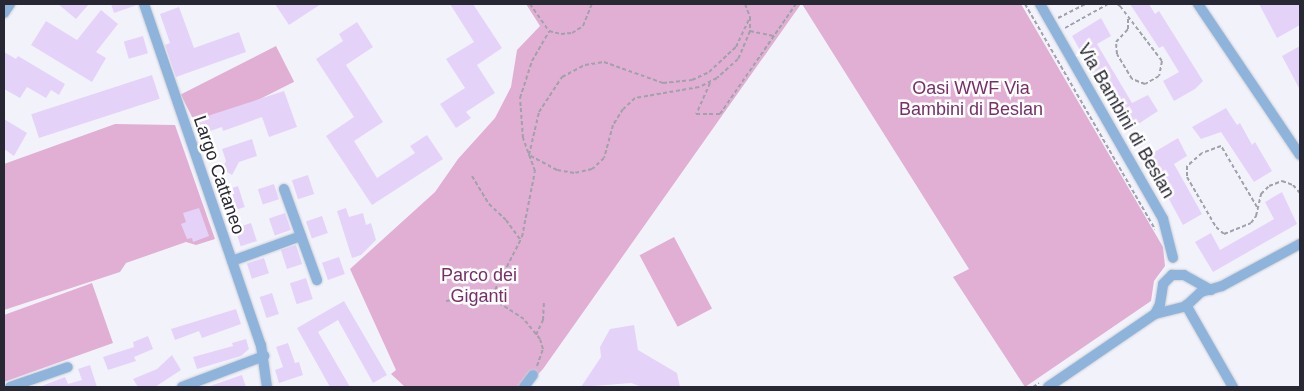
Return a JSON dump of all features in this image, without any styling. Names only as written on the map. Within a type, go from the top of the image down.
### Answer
[{"type":"street","points":[[4,13],[10,4]]},
{"type":"street","name":"Largo Cattaneo","points":[[144,4],[264,356],[267,387]]},
{"type":"street","name":"Via Bambini di Beslan","points":[[1040,4],[1163,219],[1173,258],[1188,277]]},
{"type":"street","points":[[1198,4],[1300,155]]},
{"type":"street","points":[[284,188],[317,280]]},
{"type":"street","points":[[232,261],[301,236]]},
{"type":"street","points":[[1044,385],[1155,314],[1186,304],[1300,244]]},
{"type":"street","points":[[1155,314],[1173,258]]},
{"type":"street","points":[[1166,279],[1175,274],[1188,277],[1211,290]]},
{"type":"street","points":[[1186,304],[1196,290],[1188,277]]},
{"type":"street","points":[[1162,291],[1166,302],[1186,304]]},
{"type":"street","points":[[1186,304],[1233,387]]},
{"type":"street","points":[[182,387],[264,356]]},
{"type":"street","points":[[10,387],[68,367]]},
{"type":"street","points":[[524,387],[533,375]]},
{"type":"path","points":[[530,4],[550,31],[572,33],[583,26],[592,4]]},
{"type":"path","points":[[529,156],[557,170],[574,173],[592,169],[604,158],[613,125],[622,109],[635,98],[664,95],[710,82],[738,59],[750,31],[750,16],[745,4]]},
{"type":"path","points":[[710,82],[696,114],[720,114],[796,4]]},
{"type":"path","points":[[1025,4],[1159,235]]},
{"type":"path","points":[[1051,23],[1085,4]]},
{"type":"path","points":[[1057,34],[1108,4]]},
{"type":"path","points":[[1117,4],[1128,17],[1162,61],[1159,76],[1146,84],[1132,79],[1117,54],[1116,42],[1128,29],[1128,17]]},
{"type":"path","points":[[529,156],[539,112],[562,77],[585,65],[604,62],[664,83],[692,80],[709,72],[736,48],[750,16]]},
{"type":"path","points":[[446,301],[482,296],[495,290],[520,240],[535,171],[523,138],[520,98],[532,61],[550,31]]},
{"type":"path","points":[[750,31],[774,36]]},
{"type":"path","points":[[1257,207],[1221,146],[1202,153],[1187,166],[1187,177],[1216,227],[1224,234],[1251,223],[1256,216],[1261,194],[1269,186],[1282,181],[1293,185],[1300,193]]},
{"type":"path","points":[[472,176],[489,204],[506,220],[520,240]]},
{"type":"path","points":[[495,290],[499,303],[524,319],[536,335],[543,349],[533,375]]},
{"type":"path","points":[[536,335],[542,320],[544,301]]},
{"type":"path","points":[[1033,387],[1044,385]]},
{"type":"green space","name":"Parco dei Giganti","points":[[526,4],[801,4],[543,369],[526,387],[405,387],[391,374],[396,370],[350,269],[435,192],[458,159],[495,118],[511,87],[517,50],[540,26]]},
{"type":"green space","name":"Oasi WWF Via Bambini di Beslan","points":[[802,4],[1021,4],[1163,247],[1165,266],[1154,281],[1151,301],[1025,387],[953,277],[969,269]]},
{"type":"green space","points":[[276,46],[294,82],[199,130],[181,95]]},
{"type":"green space","points":[[115,124],[175,125],[215,239],[196,245],[186,242],[126,263],[120,272],[4,310],[4,164]]},
{"type":"green space","points":[[674,237],[712,309],[678,327],[640,255]]},
{"type":"green space","points":[[92,283],[113,343],[4,382],[4,315]]},
{"type":"building","points":[[58,4],[89,4],[76,19]]},
{"type":"building","points":[[111,4],[137,4],[137,5],[114,13]]},
{"type":"building","points":[[275,4],[321,4],[289,25]]},
{"type":"building","points":[[450,4],[473,4],[502,48],[477,65],[495,93],[466,112],[471,118],[456,128],[440,104],[465,88],[446,59],[474,42]]},
{"type":"building","points":[[1130,4],[1149,4],[1155,14],[1159,11],[1203,81],[1195,89],[1174,101],[1163,81],[1179,72],[1163,46],[1159,48]]},
{"type":"building","points":[[1259,4],[1300,4],[1300,25],[1277,38]]},
{"type":"building","points":[[179,7],[194,48],[239,32],[246,52],[176,77],[165,45],[170,43],[160,14]]},
{"type":"building","points":[[101,10],[118,24],[96,52],[106,58],[92,82],[31,45],[46,21],[77,40]]},
{"type":"building","points":[[1101,18],[1111,36],[1097,44],[1132,103],[1148,95],[1158,111],[1126,132],[1072,36]]},
{"type":"building","points":[[357,22],[373,47],[346,65],[383,122],[354,141],[377,178],[415,153],[410,146],[427,135],[443,159],[372,205],[326,136],[354,117],[316,59],[343,41],[339,34]]},
{"type":"building","points":[[143,36],[148,53],[129,59],[124,42]]},
{"type":"building","points":[[1300,46],[1300,90],[1282,56]]},
{"type":"building","points":[[4,52],[16,59],[18,56],[65,84],[59,95],[51,90],[46,98],[27,87],[20,98],[4,89]]},
{"type":"building","points":[[152,75],[160,99],[39,138],[31,114]]},
{"type":"building","points":[[284,91],[297,127],[269,137],[262,117],[223,131],[222,127],[198,135],[192,121]]},
{"type":"building","points":[[1226,108],[1237,125],[1240,123],[1252,145],[1255,142],[1272,171],[1254,182],[1221,132],[1201,139],[1192,127]]},
{"type":"building","points":[[4,119],[27,133],[14,156],[4,149]]},
{"type":"building","points":[[1178,138],[1187,156],[1174,164],[1202,214],[1183,225],[1146,157]]},
{"type":"building","points":[[252,139],[257,156],[239,162],[232,175],[222,169],[226,161],[222,149]]},
{"type":"building","points":[[308,175],[314,194],[298,199],[292,180]]},
{"type":"building","points":[[274,184],[279,199],[263,204],[258,189]]},
{"type":"building","points":[[238,186],[245,207],[229,212],[222,191]]},
{"type":"building","points":[[1282,192],[1297,224],[1213,272],[1195,242],[1211,233],[1220,250],[1274,219],[1265,202]]},
{"type":"building","points":[[199,208],[209,236],[193,242],[192,238],[187,239],[181,224],[186,222],[183,213]]},
{"type":"building","points":[[346,208],[349,217],[363,213],[366,225],[371,223],[376,240],[361,255],[352,258],[337,211]]},
{"type":"building","points":[[285,213],[291,230],[275,236],[269,219]]},
{"type":"building","points":[[322,216],[328,233],[312,239],[306,222]]},
{"type":"building","points":[[251,223],[257,241],[241,246],[235,228]]},
{"type":"building","points":[[296,245],[302,264],[287,269],[281,250]]},
{"type":"building","points":[[339,257],[345,274],[328,280],[322,263]]},
{"type":"building","points":[[264,258],[269,273],[252,279],[247,264]]},
{"type":"building","points":[[306,278],[313,299],[297,304],[290,283]]},
{"type":"building","points":[[272,293],[279,314],[266,318],[260,297]]},
{"type":"building","points":[[344,301],[387,375],[373,383],[338,320],[318,332],[350,387],[330,387],[297,328]]},
{"type":"building","points":[[236,309],[241,324],[202,338],[199,331],[175,340],[171,329]]},
{"type":"building","points":[[634,325],[638,350],[677,373],[680,387],[642,387],[631,383],[581,387],[601,357],[600,347],[610,329]]},
{"type":"building","points":[[148,336],[153,349],[134,357],[136,361],[108,370],[103,357],[134,347],[133,342]]},
{"type":"building","points":[[246,339],[249,349],[241,356],[197,369],[193,357],[233,346],[232,343]]},
{"type":"building","points":[[288,343],[295,363],[299,362],[303,375],[279,383],[275,370],[283,367],[276,347]]},
{"type":"building","points":[[172,355],[181,370],[155,387],[138,387],[133,379],[157,369]]},
{"type":"building","points":[[90,365],[97,387],[39,387],[65,377],[68,384],[82,380],[78,369]]},
{"type":"building","points":[[242,375],[246,387],[210,387],[210,386]]}]
